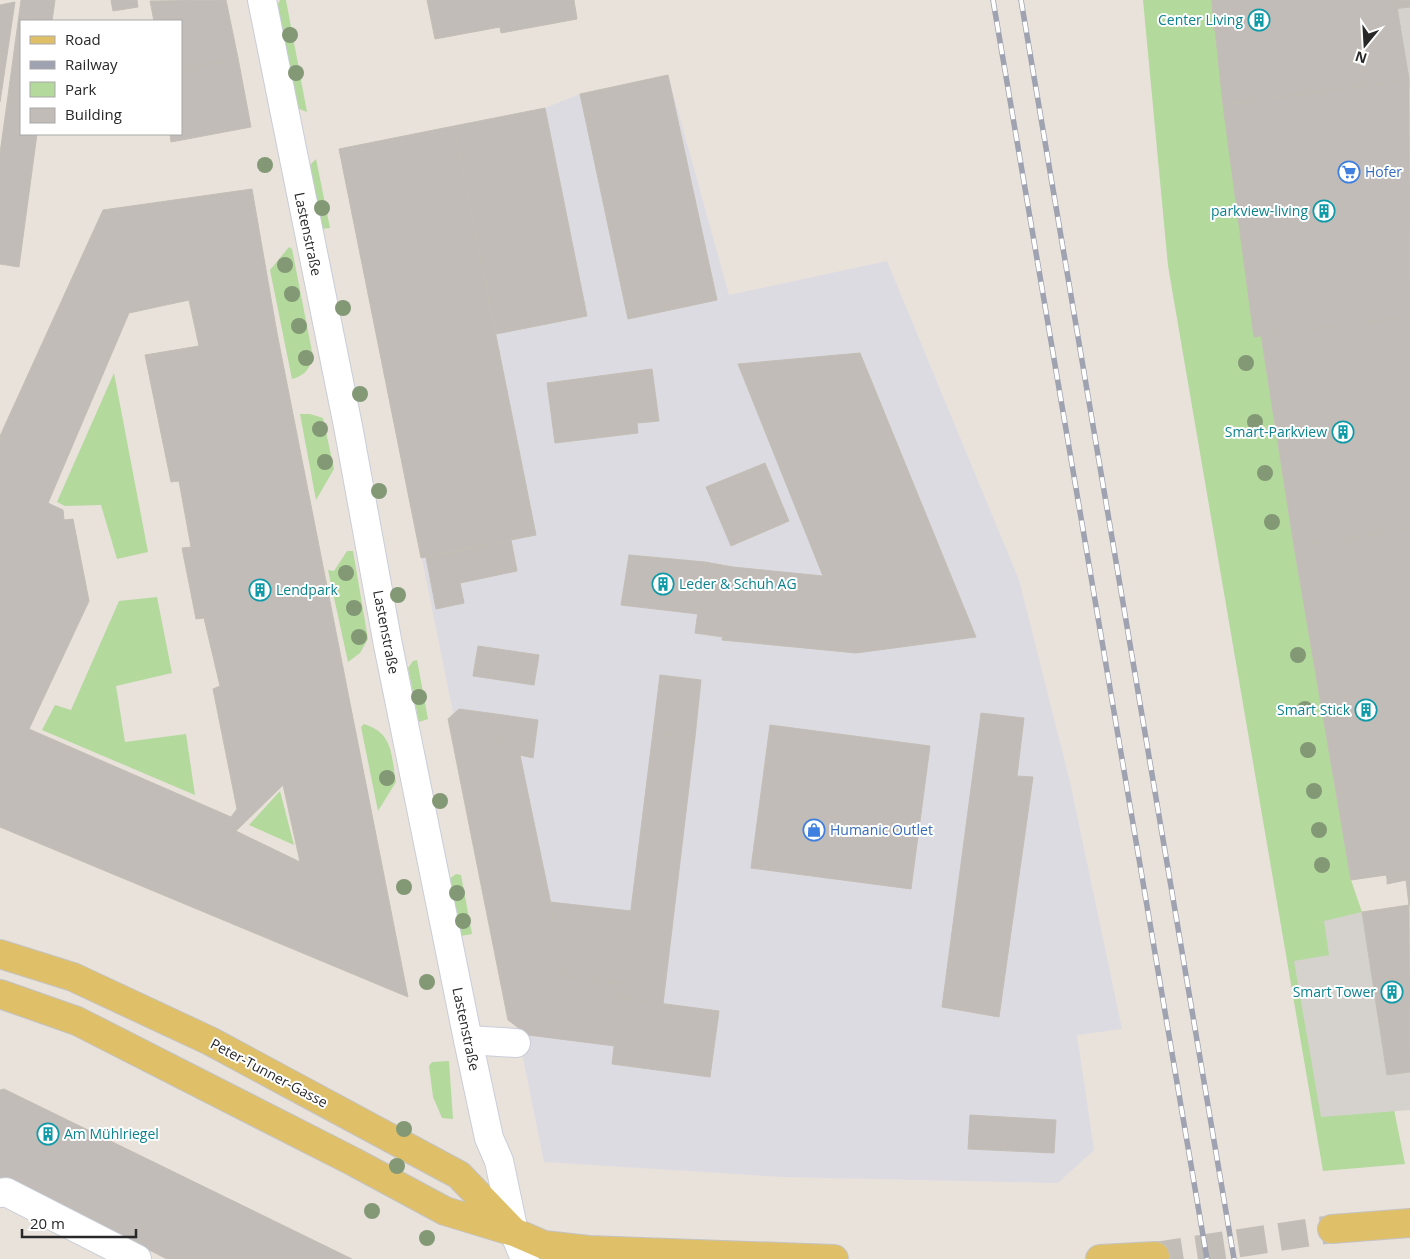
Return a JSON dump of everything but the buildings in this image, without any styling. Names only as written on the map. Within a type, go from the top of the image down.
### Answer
[{"type":"main road","name":"Peter-Tunner-Gasse","points":[[0,954],[73,977],[210,1041],[459,1175],[514,1232]]},
{"type":"main road","name":"Peter-Tunner-Gasse","points":[[0,994],[77,1021],[338,1153],[445,1211],[514,1232],[544,1245],[579,1249],[834,1259]]},
{"type":"main road","points":[[1332,1229],[1410,1223]]},
{"type":"main road","points":[[1100,1259],[1155,1256]]},
{"type":"street","name":"Lastenstraße","points":[[262,0],[348,426],[388,645],[468,1040],[489,1138],[499,1161],[514,1232],[525,1259]]},
{"type":"street","points":[[468,1040],[516,1043]]},
{"type":"street","points":[[0,1193],[6,1192],[137,1259]]},
{"type":"shaded area","points":[[1396,0],[1410,0],[1410,91],[1402,33]]},
{"type":"shaded area","name":"Leder & Schuh AG","points":[[668,75],[729,295],[887,261],[1019,580],[1070,782],[1122,1029],[1077,1035],[1094,1150],[1058,1183],[782,1177],[544,1162],[339,149],[545,108],[580,94]]},
{"type":"shaded area","points":[[1362,912],[1387,1075],[1410,1072],[1410,1110],[1321,1117],[1294,961],[1329,955],[1324,921]]},
{"type":"green space","points":[[280,0],[286,0],[307,112],[297,108],[276,8]]},
{"type":"green space","points":[[1143,0],[1212,0],[1254,336],[1261,335],[1294,546],[1351,880],[1362,912],[1387,1075],[1405,1164],[1323,1171],[1168,266]]},
{"type":"green space","points":[[316,159],[330,228],[321,229],[313,196],[310,165]]},
{"type":"green space","points":[[289,247],[292,249],[313,357],[306,371],[292,379],[270,270]]},
{"type":"green space","points":[[114,373],[148,552],[117,559],[101,505],[65,506],[57,502]]},
{"type":"green space","points":[[300,414],[310,414],[323,418],[334,469],[316,500]]},
{"type":"green space","points":[[347,551],[353,551],[368,639],[360,653],[348,662],[328,570],[334,571]]},
{"type":"green space","points":[[157,597],[172,673],[116,686],[125,742],[186,734],[195,795],[42,730],[55,705],[71,710],[119,601]]},
{"type":"green space","points":[[417,660],[428,719],[419,722],[408,668],[413,661]]},
{"type":"green space","points":[[364,724],[381,733],[386,739],[392,755],[396,782],[378,811],[361,727]]},
{"type":"green space","points":[[280,791],[294,845],[249,825]]},
{"type":"green space","points":[[456,874],[461,875],[472,934],[460,936],[449,879]]},
{"type":"green space","points":[[449,1061],[453,1119],[442,1118],[433,1097],[429,1066],[432,1062]]},
{"type":"tunnel","points":[[1155,1256],[1332,1229]]},
{"type":"railway","points":[[993,0],[1207,1259]]},
{"type":"railway","points":[[1021,0],[1234,1259]]},
{"type":"place","name":"Center Living","points":[[1259,20]]},
{"type":"place","name":"Hofer","points":[[1349,172]]},
{"type":"place","name":"parkview-living","points":[[1324,211]]},
{"type":"place","name":"Smart-Parkview","points":[[1343,432]]},
{"type":"place","name":"Leder & Schuh AG","points":[[663,584]]},
{"type":"place","name":"Lendpark","points":[[260,590]]},
{"type":"place","name":"Smart Stick","points":[[1366,710]]},
{"type":"place","name":"Humanic Outlet","points":[[814,830]]},
{"type":"place","name":"Smart Tower","points":[[1392,992]]},
{"type":"place","name":"Am Mühlriegel","points":[[48,1134]]}]
